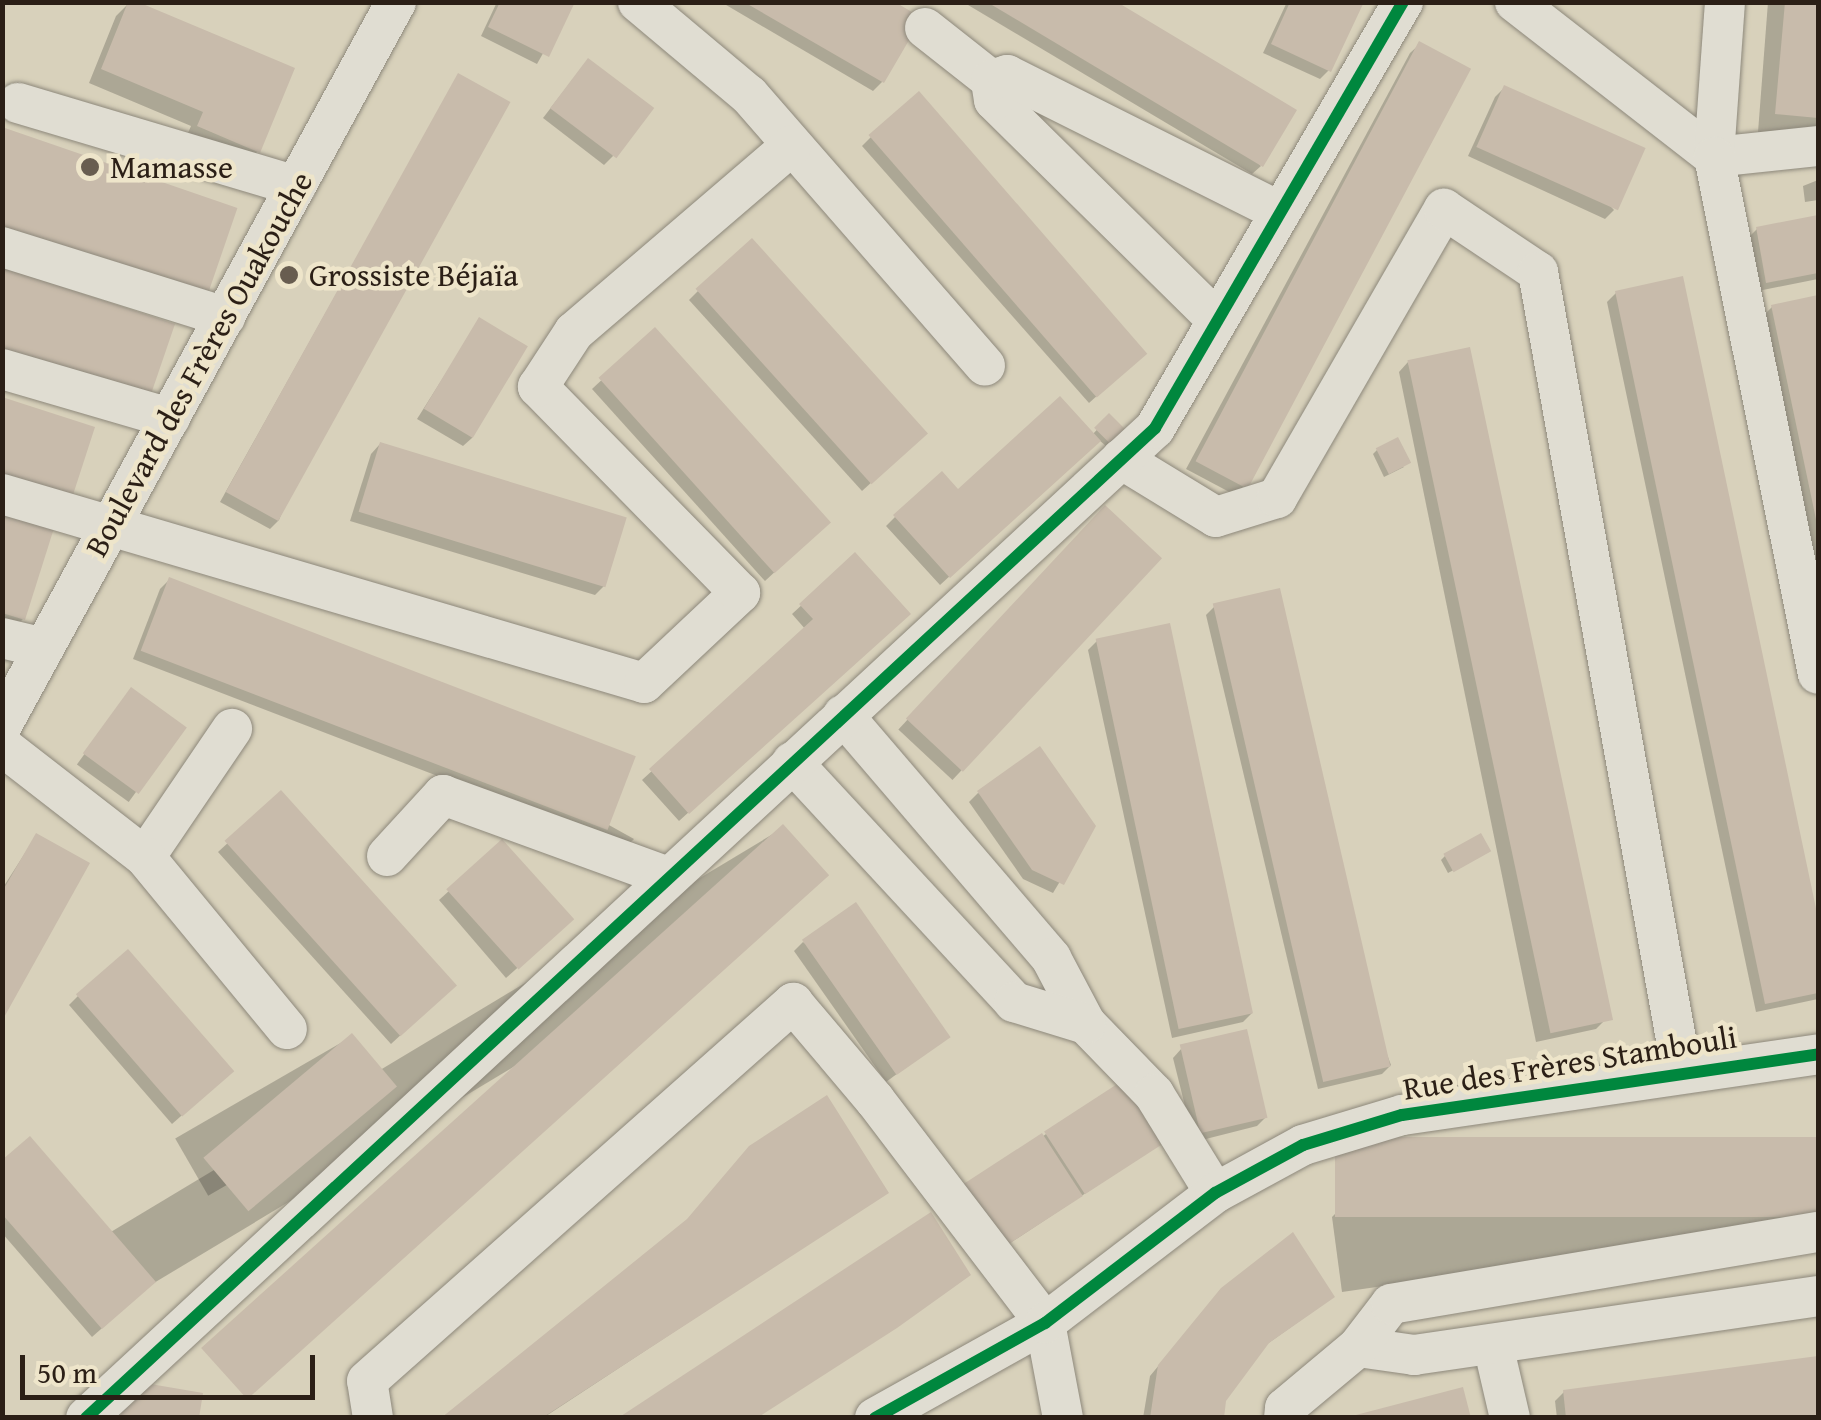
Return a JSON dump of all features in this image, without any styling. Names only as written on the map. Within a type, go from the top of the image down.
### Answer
[{"type":"street","name":"Boulevard des Frères Ouakouche","points":[[2,725],[396,2]]},
{"type":"street","points":[[638,2],[749,94],[985,366]]},
{"type":"street","points":[[86,1418],[1155,428],[1404,2]]},
{"type":"street","points":[[1514,2],[1584,52],[1714,157],[1818,146]]},
{"type":"street","points":[[1724,2],[1714,157],[1818,674]]},
{"type":"street","points":[[926,28],[992,80],[994,100],[1217,320]]},
{"type":"street","points":[[992,80],[1007,75],[1281,212]]},
{"type":"street","points":[[18,103],[296,186]]},
{"type":"street","points":[[2,494],[644,683],[740,593],[538,388],[574,332],[792,146]]},
{"type":"street","points":[[1121,459],[1216,517],[1277,498],[1444,209],[1538,272],[1682,1072]]},
{"type":"street","points":[[2,247],[224,317]]},
{"type":"street","points":[[2,369],[170,418]]},
{"type":"street","points":[[2,638],[44,648]]},
{"type":"street","points":[[843,715],[1050,958],[1086,1024],[1154,1094],[1214,1193]]},
{"type":"street","points":[[145,857],[232,730]]},
{"type":"street","points":[[2,746],[145,857],[287,1028]]},
{"type":"street","points":[[792,762],[1014,1002],[1086,1024]]},
{"type":"street","points":[[387,856],[443,795],[668,876]]},
{"type":"street","points":[[373,1418],[367,1381],[793,1004],[875,1100],[1045,1323],[1063,1418]]},
{"type":"street","name":"Rue des Frères Stambouli","points":[[875,1418],[1045,1323],[1214,1193],[1303,1145],[1402,1115],[1818,1054]]},
{"type":"street","points":[[1284,1418],[1284,1408],[1358,1348],[1391,1304],[1818,1232]]},
{"type":"street","points":[[1358,1348],[1414,1355],[1818,1296]]},
{"type":"street","points":[[1493,1345],[1510,1418]]},
{"type":"building","points":[[128,2],[138,2],[295,68],[260,153],[197,126],[203,112],[101,69]]},
{"type":"building","points":[[500,2],[575,2],[549,57],[488,27]]},
{"type":"building","points":[[744,2],[895,2],[922,18],[884,83]]},
{"type":"building","points":[[987,2],[1117,2],[1297,110],[1263,167]]},
{"type":"building","points":[[1290,2],[1364,2],[1331,72],[1271,44]]},
{"type":"building","points":[[1785,2],[1818,2],[1818,118],[1775,114]]},
{"type":"building","points":[[1419,41],[1471,69],[1248,489],[1196,461]]},
{"type":"building","points":[[588,58],[654,108],[616,158],[550,108]]},
{"type":"building","points":[[458,73],[510,102],[278,521],[226,492]]},
{"type":"building","points":[[1504,85],[1646,148],[1618,210],[1476,147]]},
{"type":"building","points":[[919,91],[1147,354],[1097,398],[868,135]]},
{"type":"building","points":[[2,127],[237,208],[207,297],[2,226]]},
{"type":"building","points":[[1818,215],[1818,273],[1766,283],[1756,227]]},
{"type":"building","points":[[752,238],[928,433],[872,484],[696,289]]},
{"type":"building","points":[[2,267],[175,324],[150,397],[2,349]]},
{"type":"building","points":[[1683,276],[1818,918],[1818,993],[1765,1004],[1615,291]]},
{"type":"building","points":[[1818,295],[1818,524],[1817,524],[1771,305]]},
{"type":"building","points":[[479,317],[528,346],[473,438],[424,409]]},
{"type":"building","points":[[655,327],[831,522],[775,573],[599,378]]},
{"type":"building","points":[[1470,347],[1613,1020],[1550,1033],[1407,360]]},
{"type":"building","points":[[1060,396],[1101,441],[950,578],[893,515],[942,471],[958,489]]},
{"type":"building","points":[[2,397],[95,427],[71,501],[2,479]]},
{"type":"building","points":[[1109,413],[1125,429],[1110,444],[1094,428]]},
{"type":"building","points":[[1398,437],[1411,463],[1389,474],[1376,448]]},
{"type":"building","points":[[380,442],[627,517],[605,587],[359,512]]},
{"type":"building","points":[[1105,505],[1162,558],[963,772],[906,719]]},
{"type":"building","points":[[2,508],[55,525],[25,620],[2,613]]},
{"type":"building","points":[[855,552],[911,614],[689,814],[649,769],[813,619],[799,604]]},
{"type":"building","points":[[169,577],[636,756],[607,830],[141,651]]},
{"type":"building","points":[[1280,588],[1390,1066],[1323,1082],[1213,604]]},
{"type":"building","points":[[1170,623],[1253,1013],[1179,1029],[1096,639]]},
{"type":"building","points":[[131,687],[187,728],[139,794],[83,753]]},
{"type":"building","points":[[1040,746],[1096,826],[1064,885],[1032,870],[977,791]]},
{"type":"building","points":[[281,790],[457,985],[401,1036],[225,841]]},
{"type":"building","points":[[783,824],[829,875],[247,1399],[201,1348]]},
{"type":"building","points":[[36,833],[90,863],[2,1021],[2,892]]},
{"type":"building","points":[[1481,833],[1491,851],[1454,872],[1443,854]]},
{"type":"building","points":[[502,839],[574,919],[519,969],[446,889]]},
{"type":"building","points":[[856,902],[951,1037],[897,1075],[802,940]]},
{"type":"building","points":[[128,949],[234,1071],[182,1117],[76,994]]},
{"type":"building","points":[[1247,1029],[1267,1118],[1200,1133],[1180,1045]]},
{"type":"building","points":[[352,1033],[397,1087],[248,1211],[203,1158]]},
{"type":"building","points":[[1128,1077],[1169,1140],[1085,1194],[1044,1131]]},
{"type":"building","points":[[827,1095],[889,1193],[542,1418],[441,1418],[687,1219],[749,1146]]},
{"type":"building","points":[[1042,1133],[1083,1196],[999,1250],[958,1187]]},
{"type":"building","points":[[30,1136],[156,1282],[102,1329],[2,1214],[2,1160]]},
{"type":"building","points":[[1335,1137],[1818,1137],[1818,1217],[1335,1217]]},
{"type":"building","points":[[931,1212],[971,1275],[897,1328],[757,1418],[618,1418]]},
{"type":"building","points":[[1293,1232],[1335,1297],[1269,1343],[1226,1401],[1224,1418],[1150,1418],[1158,1365],[1221,1288]]},
{"type":"building","points":[[1818,1356],[1818,1418],[1566,1418],[1563,1390]]},
{"type":"building","points":[[127,1380],[203,1393],[199,1418],[120,1418]]},
{"type":"building","points":[[1463,1387],[1471,1418],[1352,1418],[1352,1416]]},
{"type":"cycle path","points":[[86,1418],[1155,428],[1403,2]]},
{"type":"cycle path","points":[[875,1418],[1045,1323],[1215,1193],[1303,1145],[1402,1115],[1818,1054]]},
{"type":"place","name":"Mamasse","points":[[90,167]]},
{"type":"place","name":"Grossiste Béjaïa","points":[[289,275]]}]
